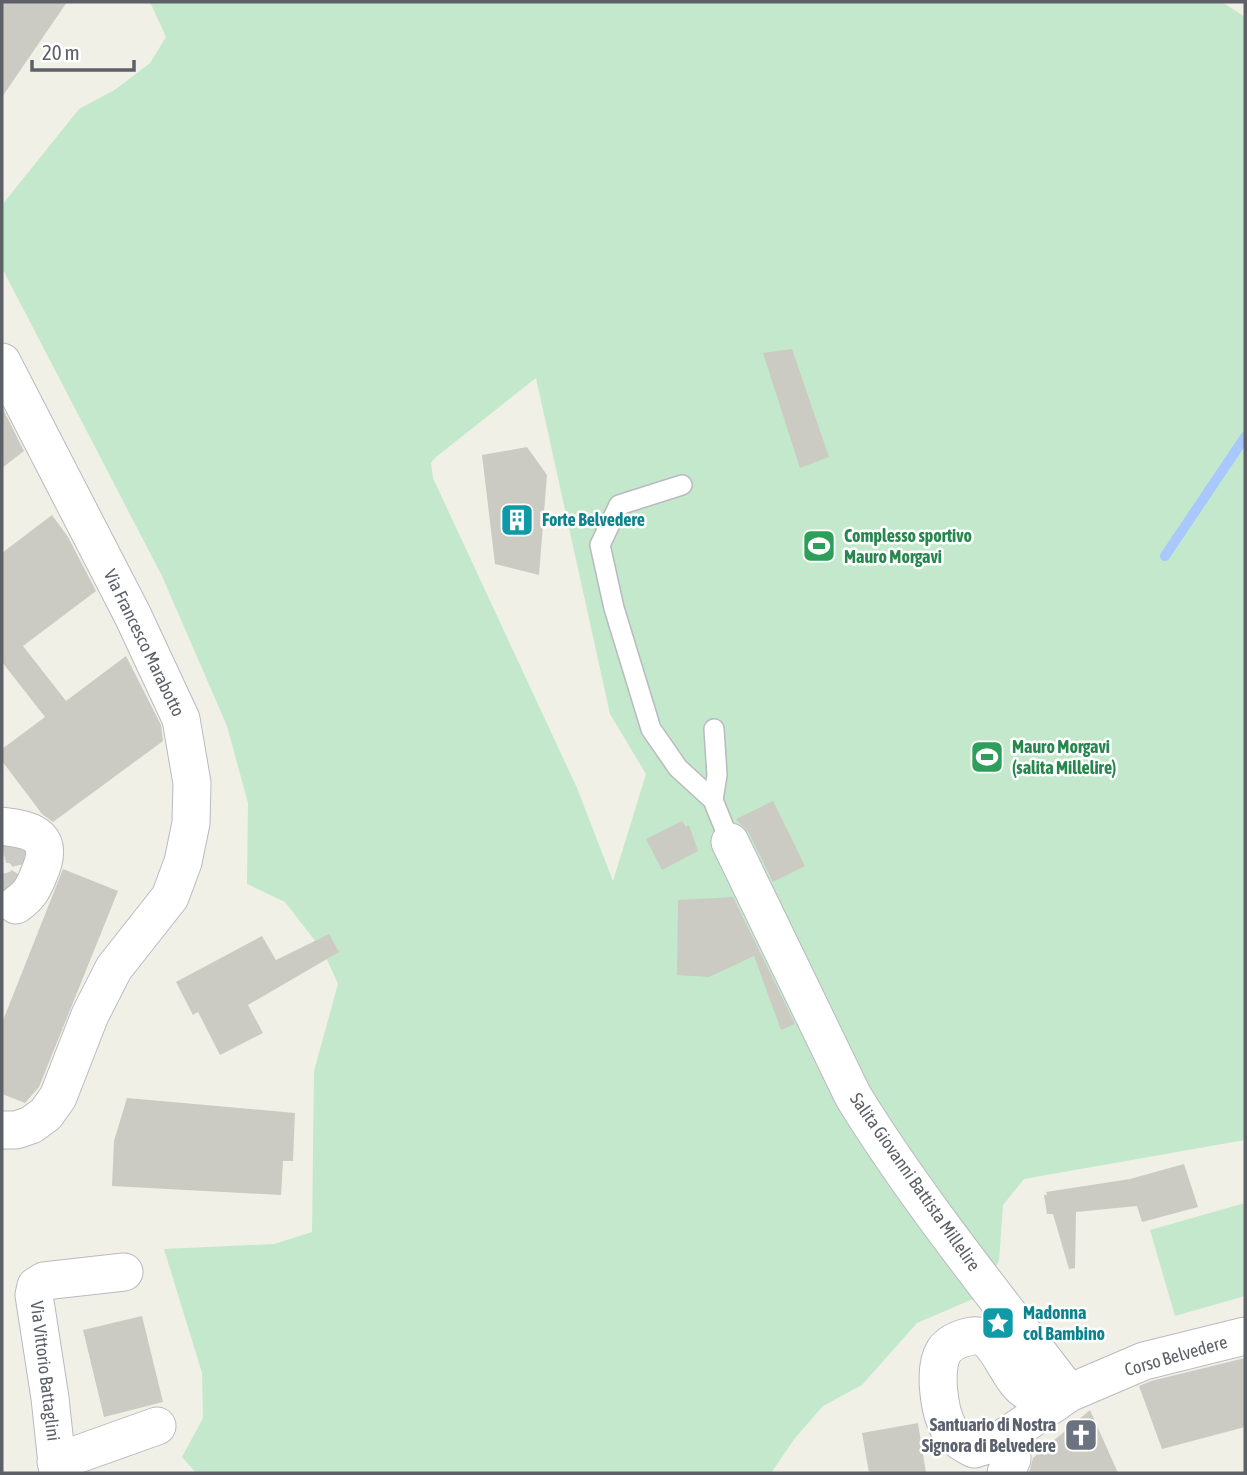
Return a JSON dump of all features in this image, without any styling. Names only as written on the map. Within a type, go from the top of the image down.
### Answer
[{"type":"street","name":"Via Francesco Marabotto","points":[[2,362],[133,616],[181,719],[192,783],[191,823],[183,862],[170,897],[114,968],[90,1014],[58,1097],[46,1114],[31,1125],[16,1130],[2,1130]]},
{"type":"street","points":[[2,826],[37,834],[47,851],[33,889],[16,905]]},
{"type":"street","name":"Salita Giovanni Battista Millelire","points":[[730,842],[859,1105],[933,1214],[1069,1392]]},
{"type":"street","name":"Via Vittorio Battaglini","points":[[124,1272],[44,1280],[36,1286],[34,1295],[57,1467],[157,1426]]},
{"type":"street","points":[[975,1335],[993,1345],[1021,1386],[1031,1393],[1069,1392],[1009,1455],[997,1442],[974,1449],[955,1438],[948,1428],[938,1378],[941,1359],[945,1349],[954,1342],[975,1335]]},
{"type":"street","name":"Corso Belvedere","points":[[1069,1392],[1144,1361],[1245,1336]]},
{"type":"lane","points":[[682,485],[620,505],[600,545],[614,608],[651,729],[678,768],[713,800],[730,842]]},
{"type":"lane","points":[[713,800],[717,775],[714,729]]},
{"type":"green space","points":[[150,2],[1222,2],[1245,17],[1245,1140],[1024,1179],[1003,1205],[999,1261],[980,1296],[917,1323],[862,1385],[823,1406],[795,1438],[771,1473],[196,1473],[182,1457],[203,1418],[202,1373],[164,1249],[274,1244],[312,1232],[314,1071],[338,984],[323,951],[285,902],[247,884],[248,803],[227,726],[162,576],[2,268],[2,205],[79,109],[116,89],[150,63],[166,37]],"holes":[[[536,378],[610,714],[646,774],[613,881],[577,788],[433,478],[431,463],[436,457]]]},
{"type":"green space","points":[[1245,1203],[1245,1296],[1175,1316],[1150,1230]]},
{"type":"building","points":[[2,2],[67,2],[2,97]]},
{"type":"building","points":[[792,349],[829,457],[800,468],[763,353]]},
{"type":"building","points":[[2,407],[24,451],[2,468]]},
{"type":"building","name":"Forte Belvedere","points":[[527,447],[547,475],[539,575],[495,564],[482,455]]},
{"type":"building","points":[[52,515],[68,537],[96,591],[23,646],[66,701],[126,656],[161,725],[163,741],[53,822],[42,814],[2,761],[2,749],[45,717],[2,662],[2,553]]},
{"type":"building","points":[[773,801],[805,866],[773,882],[749,833],[736,819]]},
{"type":"building","points":[[682,821],[686,827],[689,825],[698,851],[662,870],[646,839]]},
{"type":"building","points":[[63,869],[118,891],[39,1087],[25,1103],[2,1094],[2,1023]]},
{"type":"building","points":[[733,897],[795,1024],[781,1030],[754,956],[709,977],[677,975],[678,900]]},
{"type":"building","points":[[329,934],[339,952],[248,1005],[263,1033],[220,1055],[198,1012],[193,1015],[176,982],[262,936],[276,960]]},
{"type":"building","points":[[127,1098],[295,1113],[293,1161],[283,1161],[281,1195],[112,1186],[114,1141]]},
{"type":"building","points":[[1184,1164],[1198,1207],[1142,1222],[1137,1206],[1076,1212],[1075,1268],[1069,1269],[1053,1214],[1047,1214],[1044,1195],[1047,1195],[1046,1192],[1130,1179]]},
{"type":"building","points":[[142,1316],[163,1402],[104,1417],[83,1330]]},
{"type":"building","points":[[1245,1358],[1245,1427],[1162,1449],[1139,1386]]},
{"type":"building","name":"Santuario di Nostra Signora di Belvedere","points":[[1090,1410],[1118,1473],[1029,1473],[1033,1458]]},
{"type":"building","points":[[918,1423],[926,1473],[869,1473],[862,1433]]},
{"type":"waterway","points":[[1165,556],[1245,437]]},
{"type":"tunnel","points":[[2,845],[13,845],[22,849],[28,856],[30,865],[30,874],[25,883],[16,889],[2,892]]},
{"type":"place","name":"Forte Belvedere","points":[[517,520]]},
{"type":"place","name":"Complesso sportivo Mauro Morgavi","points":[[819,546]]},
{"type":"place","name":"Mauro Morgavi (salita Millelire)","points":[[987,757]]},
{"type":"place","name":"Madonna col Bambino","points":[[998,1323]]},
{"type":"place","name":"Santuario di Nostra Signora di Belvedere","points":[[1081,1435]]}]
